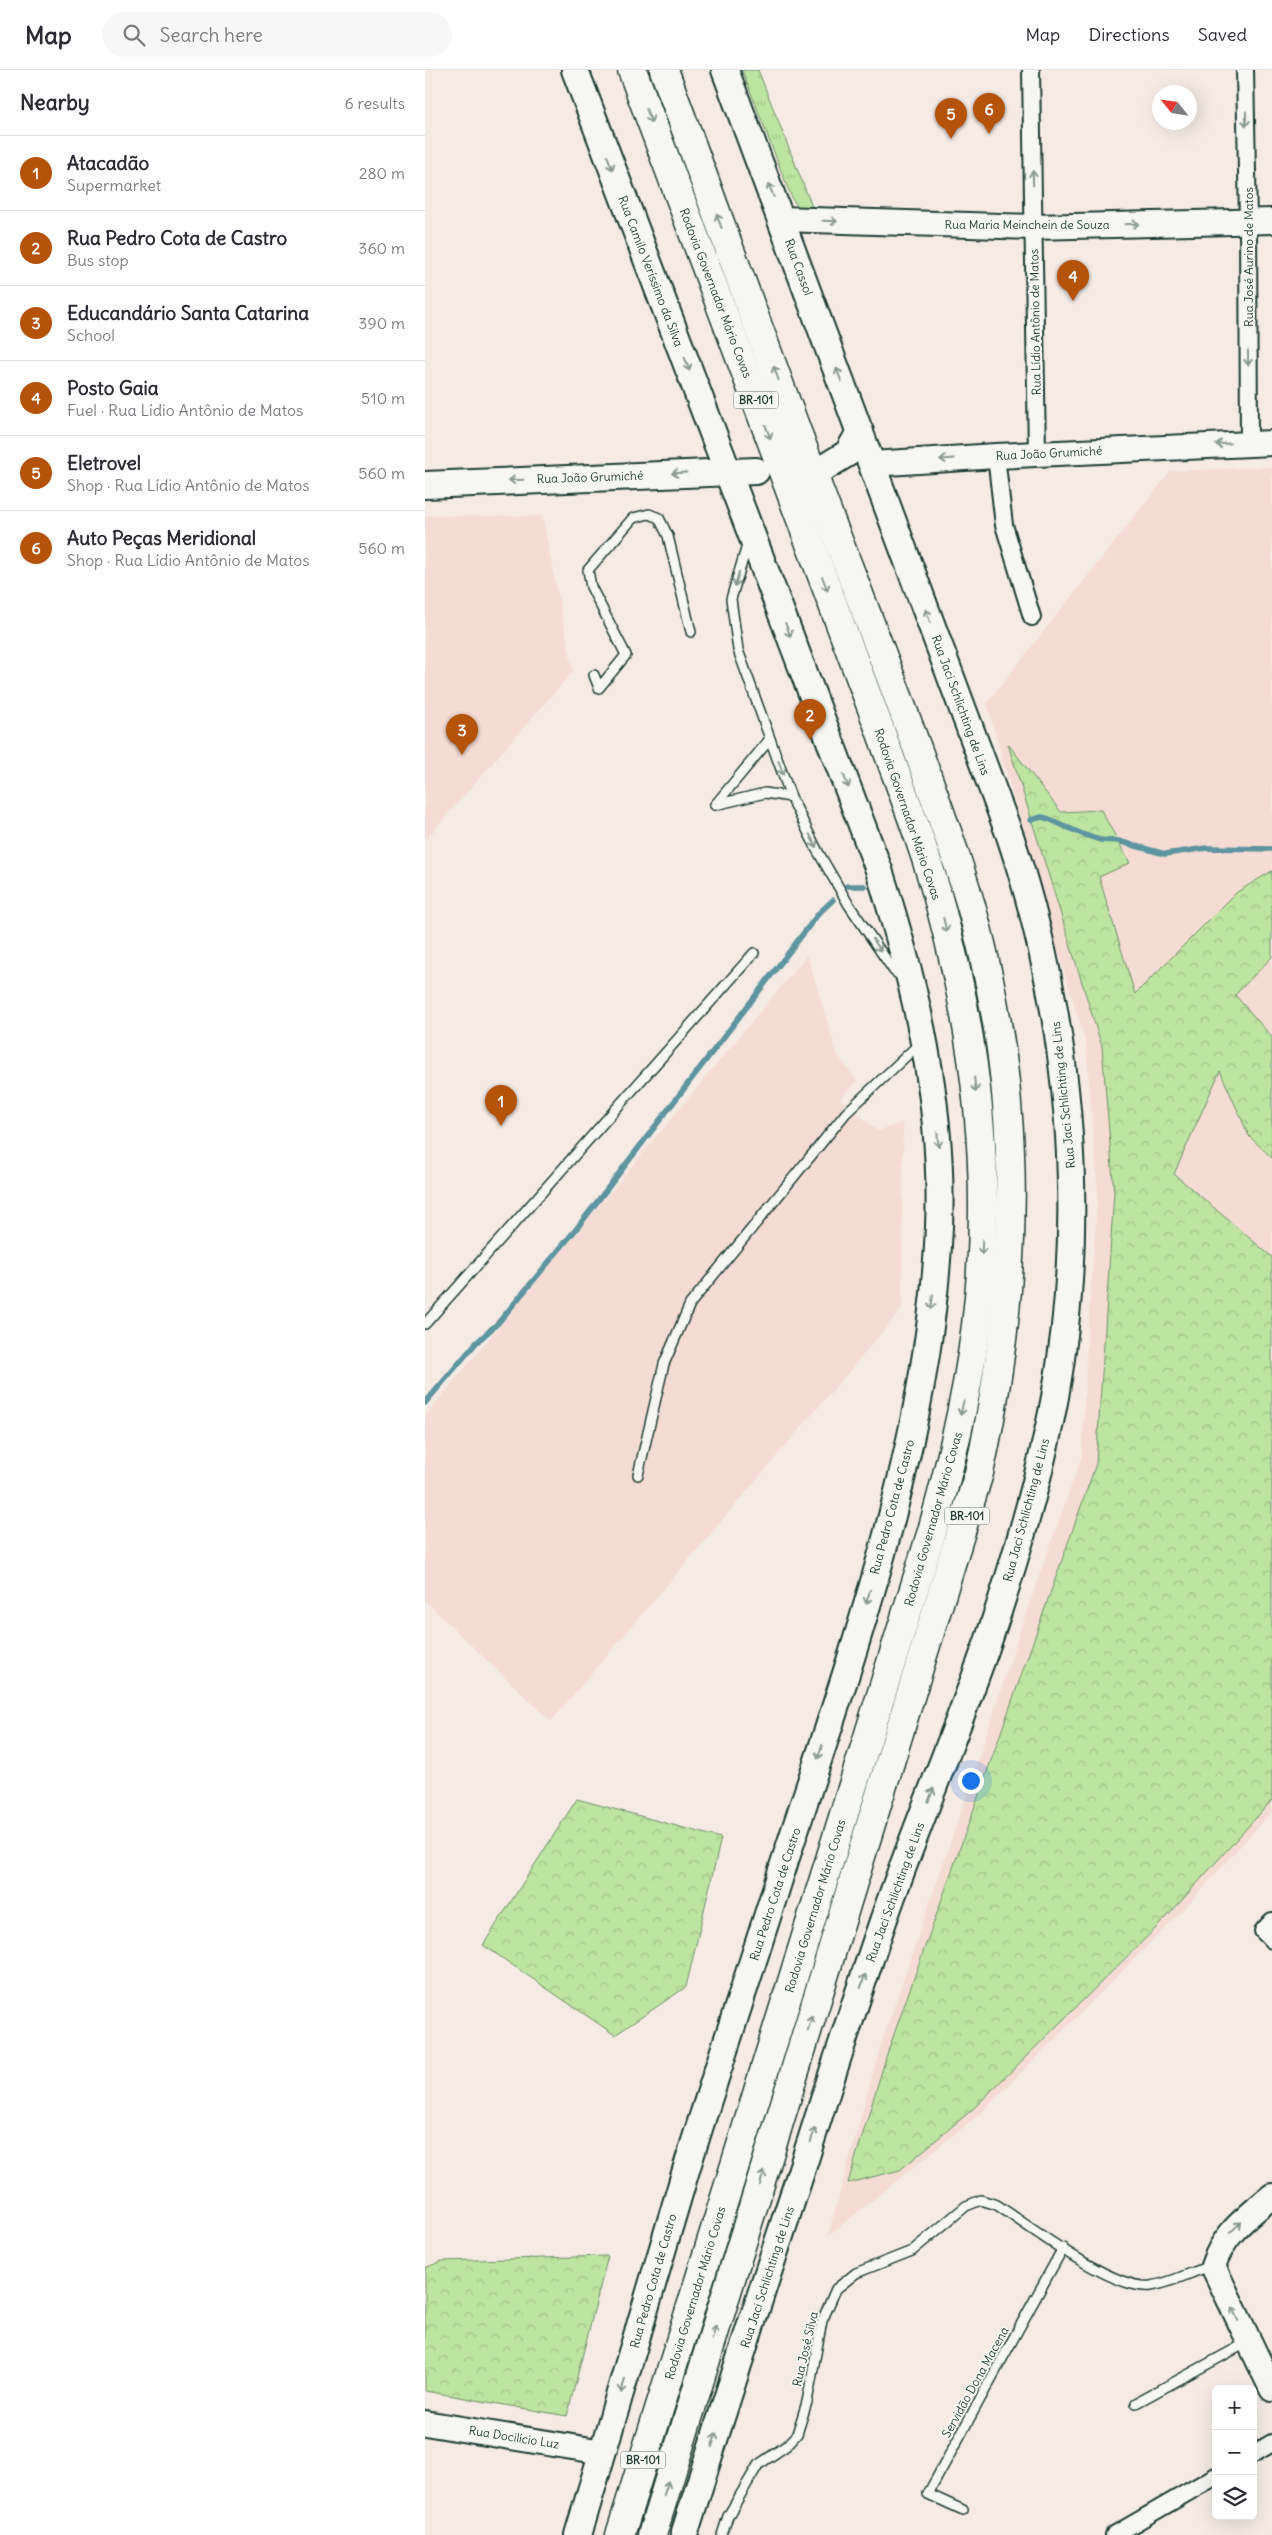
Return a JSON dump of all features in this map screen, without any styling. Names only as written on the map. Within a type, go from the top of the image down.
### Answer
[{"type":"highway","name":"Rodovia Governador Mário Covas","points":[[620,2535],[932,1532],[950,1465],[968,1379],[979,1298],[983,1221],[981,1144],[974,1070],[960,991],[938,900],[918,835],[883,739],[632,70]]},
{"type":"highway","name":"BR-101","points":[[652,2535],[979,1473],[1001,1362],[1008,1297],[1012,1226],[1005,1076],[983,949],[967,892],[907,720],[817,485],[664,70]]},
{"type":"main road","name":"Rua Camilo Veríssimo da Silva","points":[[575,70],[724,462]]},
{"type":"main road","name":"Rua Cassol","points":[[725,70],[872,464]]},
{"type":"main road","name":"Rua Maria Meinchein de Souza","points":[[781,219],[1034,227],[1272,221]]},
{"type":"main road","name":"Rua João Grumiché","points":[[860,432],[848,453],[825,467],[996,456],[1272,443]]},
{"type":"main road","name":"Rua João Grumiché","points":[[425,485],[724,462],[755,471]]},
{"type":"main road","name":"Rua Pedro Cota de Castro","points":[[578,2530],[687,2168],[861,1621],[908,1446],[923,1372],[939,1228],[939,1161],[933,1095],[913,985],[879,870],[724,462]]},
{"type":"main road","name":"Rua Jaci Schlichting de Lins","points":[[684,2535],[871,1954],[991,1632],[1038,1473],[1055,1397],[1066,1316],[1071,1210],[1069,1132],[1054,1006],[1041,945],[1027,888],[1010,836],[872,464]]},
{"type":"main road","points":[[1272,2196],[1230,2232],[1218,2249],[1213,2266],[1272,2389]]},
{"type":"main road","name":"Rua Docilício Luz","points":[[425,2423],[603,2452]]},
{"type":"street","name":"Rua Lídio Antônio de Matos","points":[[1031,70],[1037,454]]},
{"type":"street","name":"Rua José Aurino de Matos","points":[[1245,70],[1249,443]]},
{"type":"street","points":[[996,456],[1004,524],[1031,617]]},
{"type":"street","points":[[1272,1921],[1263,1931],[1272,1940]]},
{"type":"street","points":[[1257,2452],[1272,2444]]},
{"type":"street","points":[[1114,2535],[1212,2478]]},
{"type":"lane","points":[[594,675],[599,688],[626,655],[591,587],[589,570],[633,518],[649,514],[659,518],[668,536],[691,632]]},
{"type":"lane","points":[[750,532],[731,599],[739,650],[791,797],[817,850],[849,905],[895,971],[913,985]]},
{"type":"lane","points":[[771,739],[715,805],[765,793],[791,797]]},
{"type":"lane","points":[[425,1324],[754,953]]},
{"type":"lane","points":[[638,1475],[664,1364],[690,1304],[846,1113],[924,1039]]},
{"type":"lane","name":"Rua José Silva","points":[[722,2535],[728,2516],[757,2465],[787,2446],[797,2434],[807,2402],[822,2322],[836,2289],[856,2273],[912,2251],[966,2206],[981,2200],[997,2206],[1063,2248]]},
{"type":"lane","points":[[1063,2248],[1107,2275],[1129,2284],[1150,2286],[1213,2266]]},
{"type":"lane","name":"Servidão Dona Macena","points":[[963,2510],[928,2494],[1063,2248]]},
{"type":"lane","points":[[1136,2403],[1248,2342]]},
{"type":"shaded area","points":[[1272,467],[1272,1811],[1182,1911],[981,2113],[828,2236],[880,2048],[964,1803],[1024,1619],[1082,1456],[1087,1344],[1098,1191],[1086,1043],[1031,861],[987,703],[1171,471]]},
{"type":"shaded area","points":[[425,516],[542,516],[573,671],[425,840]]},
{"type":"shaded area","points":[[807,955],[837,1054],[857,1081],[840,1099],[878,1131],[903,1123],[902,1309],[551,1721],[425,1601],[425,1416]]},
{"type":"green space","points":[[742,70],[758,70],[813,209],[801,209],[793,201]]},
{"type":"green space","points":[[1008,744],[1061,812],[1101,810],[1130,863],[1099,877],[1135,994],[1237,892],[1272,871],[1272,957],[1235,995],[1272,1037],[1272,1158],[1249,1136],[1220,1071],[1174,1174],[1272,1257],[1272,1800],[1164,1920],[973,2109],[900,2170],[848,2183],[887,2054],[1096,1464],[1114,1192],[1102,1047]]},
{"type":"green space","points":[[577,1799],[721,1838],[686,1987],[615,2035],[483,1945]]},
{"type":"green space","points":[[608,2256],[567,2416],[425,2391],[425,2268],[442,2261]]},
{"type":"waterway","points":[[1031,820],[1042,817],[1100,840],[1118,841],[1165,854],[1207,848],[1272,849]]},
{"type":"waterway","points":[[847,886],[864,886]]},
{"type":"waterway","points":[[425,1403],[476,1343],[498,1323],[577,1228],[819,913],[833,900]]},
{"type":"place","name":"Auto Peças Meridional","points":[[989,134]]},
{"type":"place","name":"Eletrovel","points":[[951,139]]},
{"type":"place","name":"Posto Gaia","points":[[1073,301]]},
{"type":"place","name":"Rua Pedro Cota de Castro","points":[[810,740]]},
{"type":"place","name":"Educandário Santa Catarina","points":[[462,755]]},
{"type":"place","name":"Atacadão","points":[[501,1126]]}]
